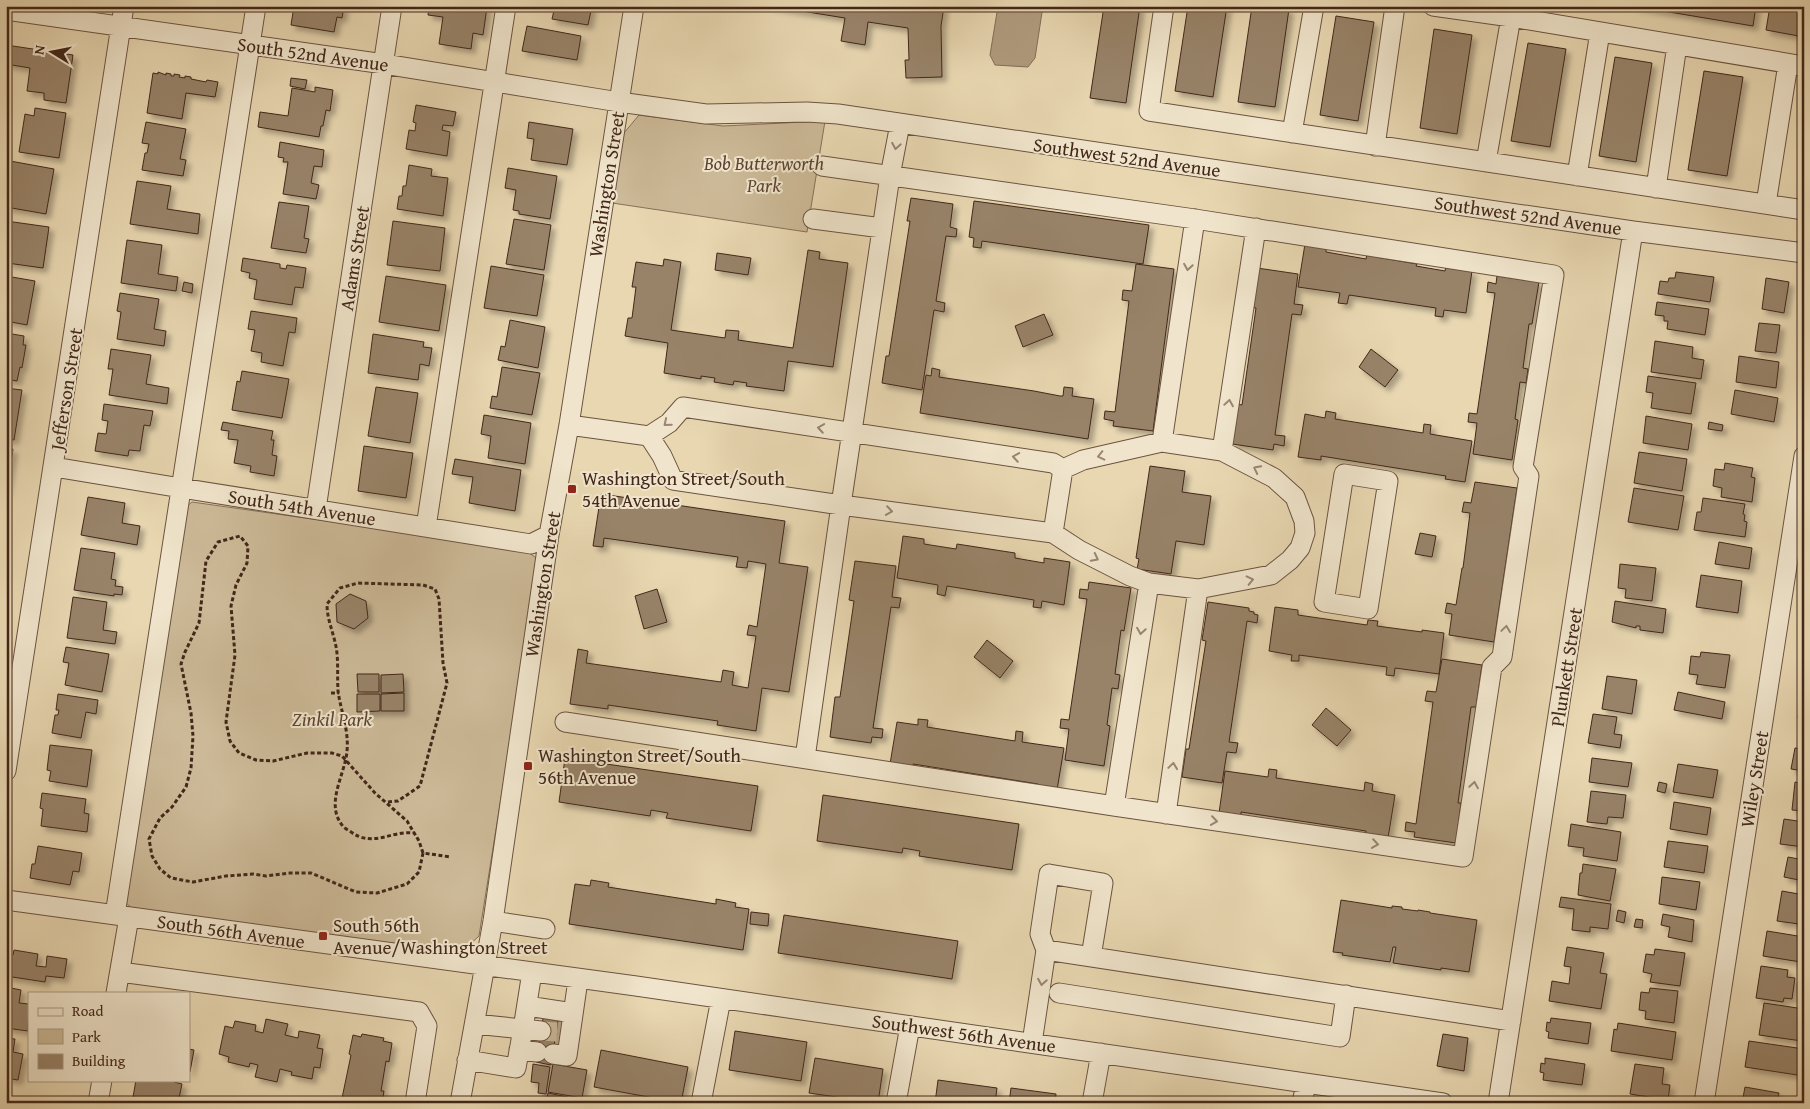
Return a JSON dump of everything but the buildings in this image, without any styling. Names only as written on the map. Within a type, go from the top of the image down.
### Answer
[{"type":"street","name":"Jefferson Street","points":[[6,771],[124,6]]},
{"type":"street","points":[[116,992],[120,972],[122,916],[181,488],[256,6]]},
{"type":"street","name":"Adams Street","points":[[316,509],[392,6]]},
{"type":"street","points":[[426,527],[506,6]]},
{"type":"street","name":"Washington Street","points":[[460,1103],[486,966],[549,535],[569,425],[634,6]]},
{"type":"street","points":[[1164,6],[1149,111],[1804,210]]},
{"type":"street","points":[[1292,133],[1314,6]]},
{"type":"street","points":[[1375,146],[1395,6]]},
{"type":"street","points":[[1433,6],[1511,17],[1796,65],[1766,204]]},
{"type":"street","name":"South 52nd Avenue","points":[[6,10],[384,64],[619,102]]},
{"type":"street","points":[[1486,162],[1511,17]]},
{"type":"street","points":[[1577,176],[1600,32]]},
{"type":"street","points":[[1656,188],[1677,45]]},
{"type":"street","name":"Southwest 52nd Avenue","points":[[619,102],[706,114],[807,112],[830,114],[1633,231]]},
{"type":"street","points":[[805,758],[840,505],[890,176],[900,124]]},
{"type":"street","points":[[565,722],[1166,814],[1463,857],[1492,667],[1502,657],[1528,476],[1523,467],[1554,275],[1256,228],[822,166]]},
{"type":"street","points":[[813,219],[882,228]]},
{"type":"street","points":[[1162,442],[1195,219]]},
{"type":"street","points":[[1222,451],[1256,228]]},
{"type":"street","points":[[1633,231],[1804,253]]},
{"type":"street","name":"Plunkett Street","points":[[1498,1103],[1633,231]]},
{"type":"street","points":[[569,425],[649,436],[669,423],[683,407],[1053,463],[1063,469]]},
{"type":"street","points":[[649,436],[662,456],[673,480],[840,505],[1053,533],[1096,559],[1149,583],[1198,590],[1271,575],[1290,560],[1300,548],[1305,533],[1304,521],[1295,497],[1274,478],[1222,451],[1162,442],[1083,460],[1063,469]]},
{"type":"street","name":"Wiley Street","points":[[1704,1103],[1804,456]]},
{"type":"street","name":"South 54th Avenue","points":[[54,467],[532,544],[549,535]]},
{"type":"street","points":[[1053,533],[1063,469]]},
{"type":"street","points":[[1344,474],[1388,481],[1368,609],[1324,602],[1334,537],[1344,474]]},
{"type":"street","points":[[1305,533],[1334,537]]},
{"type":"street","points":[[1114,806],[1149,583]]},
{"type":"street","points":[[1166,814],[1198,590]]},
{"type":"street","points":[[1032,1043],[1046,950],[1040,934],[1048,874],[1103,883],[1091,957]]},
{"type":"street","name":"South 56th Avenue","points":[[6,900],[486,966]]},
{"type":"street","points":[[493,921],[545,929]]},
{"type":"street","points":[[1046,950],[1511,1021]]},
{"type":"street","name":"Southwest 56th Avenue","points":[[486,966],[1443,1103]]},
{"type":"street","points":[[120,972],[419,1012],[428,1026],[415,1103]]},
{"type":"street","points":[[532,972],[527,1006],[567,1056],[537,1052]]},
{"type":"street","points":[[467,1060],[516,1068],[537,1052],[548,1032],[573,1013],[578,980]]},
{"type":"street","points":[[1060,993],[1340,1037],[1346,995]]},
{"type":"street","points":[[701,1103],[721,999]]},
{"type":"street","points":[[527,1006],[573,1013]]},
{"type":"street","points":[[475,1024],[548,1032]]},
{"type":"street","points":[[896,1103],[910,1026]]},
{"type":"street","points":[[1092,1103],[1101,1053]]},
{"type":"street","points":[[98,1103],[102,1082]]},
{"type":"street","points":[[1302,1103],[1306,1084]]},
{"type":"path","points":[[240,536],[248,546],[247,563],[236,585],[231,606],[234,655],[226,722],[230,741],[239,753],[256,760],[273,761],[307,753],[332,753],[342,756],[375,793],[387,802],[407,820],[419,841],[423,853],[420,872],[407,884],[377,893],[356,892],[311,873],[266,876],[244,874],[193,882],[171,878],[160,869],[152,856],[149,839],[160,818],[172,807],[186,787],[191,768],[191,714],[181,664],[199,623],[206,561],[218,542],[240,536]]},
{"type":"path","points":[[387,802],[398,801],[420,786],[433,733],[442,706],[447,684],[439,598],[434,589],[423,585],[358,583],[340,588],[327,604],[327,617],[336,644],[338,693],[347,729],[346,761],[337,790],[335,809],[342,826],[356,836],[373,839],[407,832],[414,833]]},
{"type":"path","points":[[331,693],[338,693]]},
{"type":"path","points":[[423,853],[451,857]]},
{"type":"green space","name":"Bob Butterworth Park","points":[[639,115],[723,126],[825,121],[807,232],[612,203],[624,133]]},
{"type":"green space","name":"Zinkil Park","points":[[192,502],[524,549],[539,560],[479,936],[466,948],[456,951],[136,912],[124,901],[182,510]]},
{"type":"shaded area","points":[[998,6],[1043,6],[1035,58],[1028,67],[995,65],[990,55]]},
{"type":"tunnel","points":[[541,1031],[557,1032]]},
{"type":"place","name":"Washington Street/South 54th Avenue","points":[[572,489]]},
{"type":"place","name":"Washington Street/South 56th Avenue","points":[[528,766]]},
{"type":"place","name":"South 56th Avenue/Washington Street","points":[[323,936]]}]
